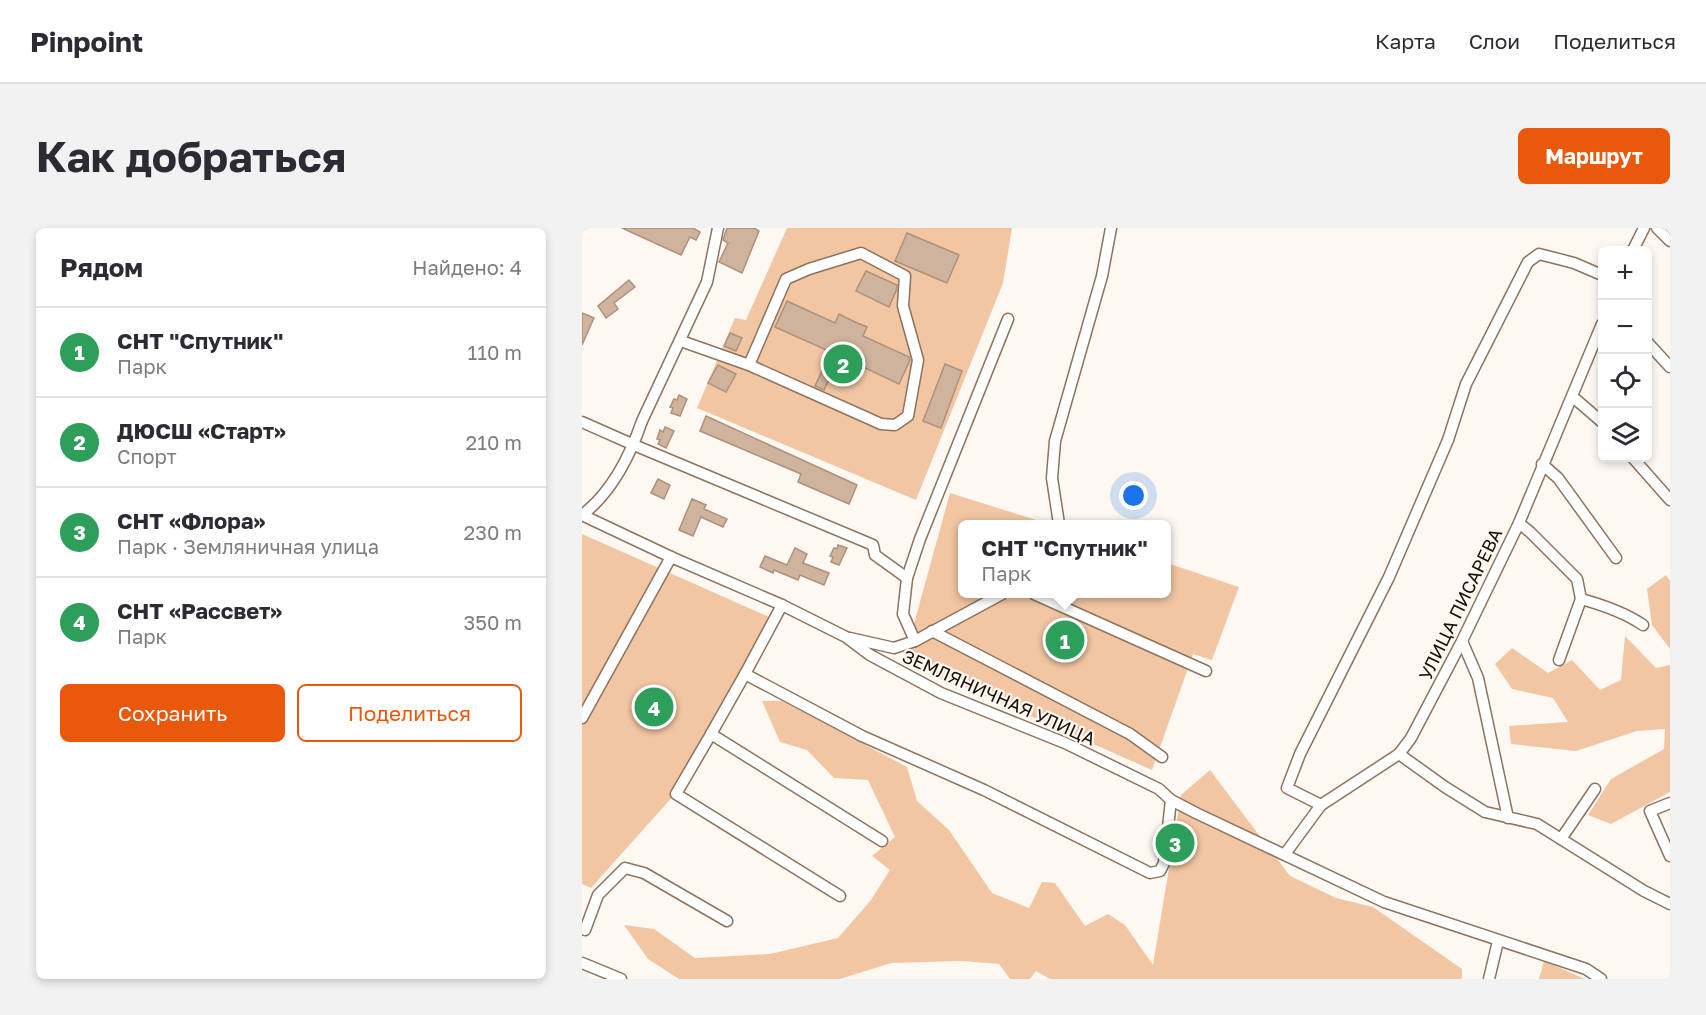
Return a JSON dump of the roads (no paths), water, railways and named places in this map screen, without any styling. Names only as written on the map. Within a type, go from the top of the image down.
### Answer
[{"type":"street","points":[[582,515],[592,508],[615,479],[634,445],[642,422],[707,282],[718,228]]},
{"type":"street","points":[[1058,520],[1052,478],[1055,441],[1102,276],[1111,228]]},
{"type":"street","points":[[1635,246],[1644,228]]},
{"type":"street","points":[[1657,228],[1670,241]]},
{"type":"street","points":[[681,341],[749,365],[881,424],[895,425],[908,416],[918,360],[903,306],[905,276],[861,254],[809,269],[786,279],[749,365]]},
{"type":"street","points":[[1321,805],[1287,788],[1300,754],[1389,577],[1448,440],[1466,384],[1527,262],[1539,254],[1574,263],[1598,273]]},
{"type":"street","points":[[915,641],[903,614],[907,578],[920,539],[1008,319]]},
{"type":"street","name":"УЛИЦА ПИСАРЕВА","points":[[1285,854],[1321,805],[1398,754],[1411,738],[1519,523],[1598,334]]},
{"type":"street","points":[[1652,348],[1670,367]]},
{"type":"street","points":[[1573,397],[1598,419]]},
{"type":"street","points":[[582,422],[873,545],[875,555],[907,578]]},
{"type":"street","points":[[1637,462],[1670,500]]},
{"type":"street","points":[[1542,464],[1558,478],[1616,558]]},
{"type":"street","name":"ЗЕМЛЯНИЧНАЯ УЛИЦА","points":[[582,515],[782,605],[846,637],[870,655],[941,693],[1065,743],[1159,789],[1171,800],[1384,902],[1586,969],[1601,979]]},
{"type":"street","points":[[1519,523],[1577,579],[1581,599],[1559,660]]},
{"type":"street","points":[[582,718],[671,557]]},
{"type":"street","points":[[846,637],[894,648],[915,641],[994,598]]},
{"type":"street","points":[[1043,598],[1206,671]]},
{"type":"street","points":[[1581,599],[1631,617],[1643,625]]},
{"type":"street","points":[[782,605],[676,794],[840,896]]},
{"type":"street","points":[[932,631],[1130,735],[1162,757]]},
{"type":"street","points":[[1461,641],[1478,678],[1508,818]]},
{"type":"street","points":[[745,674],[862,736],[984,790],[1150,873],[1160,871],[1164,863],[1171,800]]},
{"type":"street","points":[[711,734],[882,841]]},
{"type":"street","points":[[1398,754],[1485,812],[1537,824],[1644,891],[1670,904]]},
{"type":"street","points":[[1561,839],[1595,789]]},
{"type":"street","points":[[1670,803],[1650,811],[1670,856]]},
{"type":"street","points":[[583,932],[598,894],[625,868],[644,873],[727,921]]},
{"type":"street","points":[[1489,979],[1498,941]]},
{"type":"street","points":[[582,963],[621,979]]},
{"type":"place","name":"ДЮСШ «Старт»","points":[[843,364]]},
{"type":"place","name":"СНТ \"Спутник\"","points":[[1065,640]]},
{"type":"place","name":"СНТ «Рассвет»","points":[[654,707]]},
{"type":"place","name":"СНТ «Флора»","points":[[1175,843]]}]
